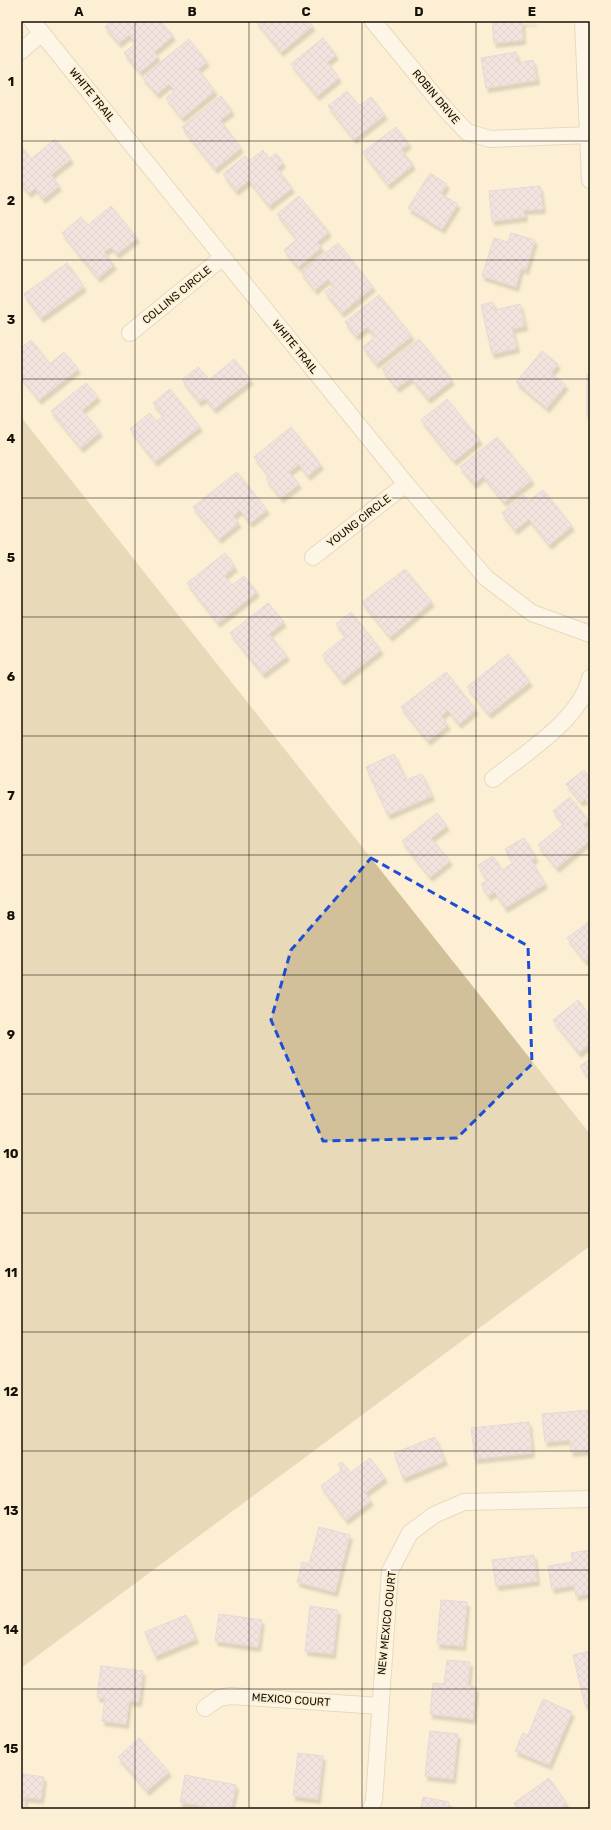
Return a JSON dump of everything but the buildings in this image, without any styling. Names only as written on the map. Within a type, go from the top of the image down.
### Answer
[{"type":"street","name":"ROBIN DRIVE","points":[[373,21],[446,110],[467,132],[490,139],[589,135]]},
{"type":"street","points":[[583,21],[590,180]]},
{"type":"street","points":[[21,51],[37,27]]},
{"type":"street","name":"WHITE TRAIL","points":[[37,27],[406,484],[486,578],[532,613],[590,634]]},
{"type":"street","name":"COLLINS CIRCLE","points":[[130,333],[223,257]]},
{"type":"street","name":"YOUNG CIRCLE","points":[[313,557],[406,484]]},
{"type":"street","points":[[493,779],[564,722],[587,690],[590,678]]},
{"type":"street","name":"NEW MEXICO COURT","points":[[371,1809],[374,1800],[390,1571],[410,1533],[434,1515],[464,1502],[590,1499]]},
{"type":"street","name":"MEXICO COURT","points":[[205,1708],[219,1698],[231,1696],[380,1706]]},
{"type":"highlighted area","points":[[371,858],[528,946],[532,1064],[457,1138],[323,1141],[271,1020],[291,950]]},
{"type":"shaded area","points":[[21,417],[590,1134],[590,1246],[21,1668]]}]
